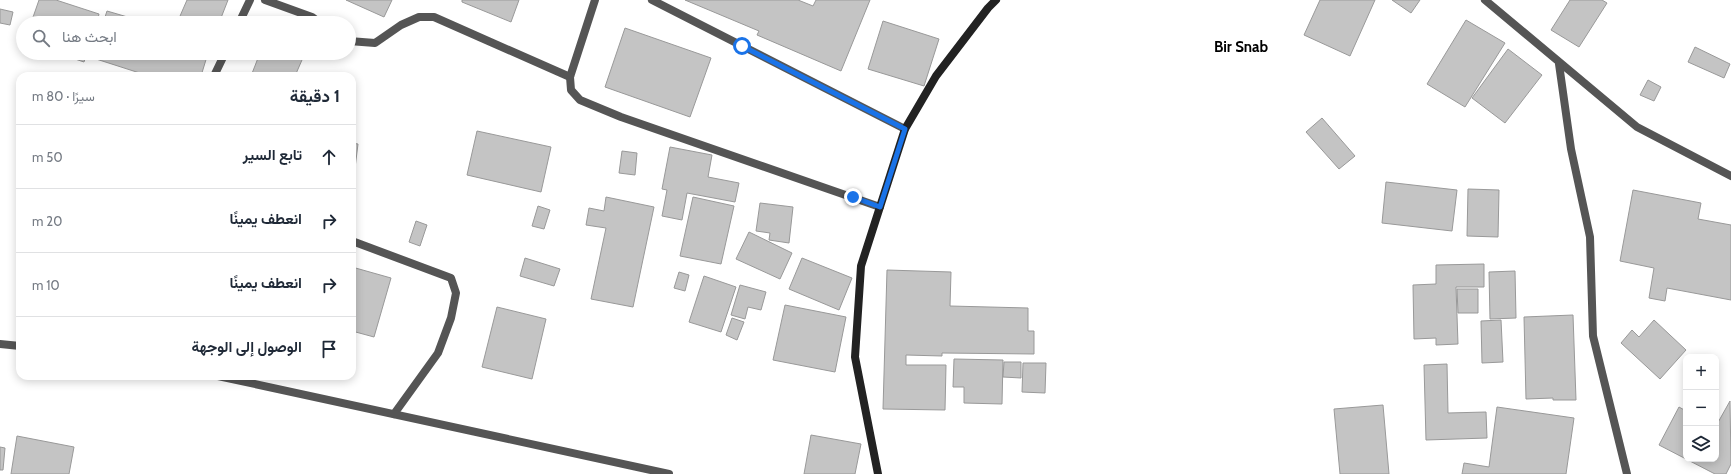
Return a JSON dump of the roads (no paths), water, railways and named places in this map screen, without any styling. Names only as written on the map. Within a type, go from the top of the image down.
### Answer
[{"type":"street","points":[[242,16],[250,0]]},
{"type":"street","points":[[265,0],[309,16]]},
{"type":"street","points":[[595,0],[570,77],[571,90],[580,100],[621,117],[880,207]]},
{"type":"street","points":[[652,0],[905,129]]},
{"type":"street","points":[[878,474],[855,357],[861,266],[905,129],[936,76],[996,0]]},
{"type":"street","points":[[1484,0],[1637,128],[1731,176]]},
{"type":"street","points":[[356,42],[375,43],[401,25],[419,17],[434,18],[570,77]]},
{"type":"street","points":[[216,72],[222,60]]},
{"type":"street","points":[[1559,64],[1571,149],[1590,237],[1593,336],[1627,474]]},
{"type":"street","points":[[356,242],[452,278],[456,293],[452,318],[438,353],[394,414]]},
{"type":"street","points":[[0,344],[16,346]]},
{"type":"street","points":[[237,380],[669,474]]},
{"type":"district","name":"Bir Snab","points":[[1241,47]]}]
